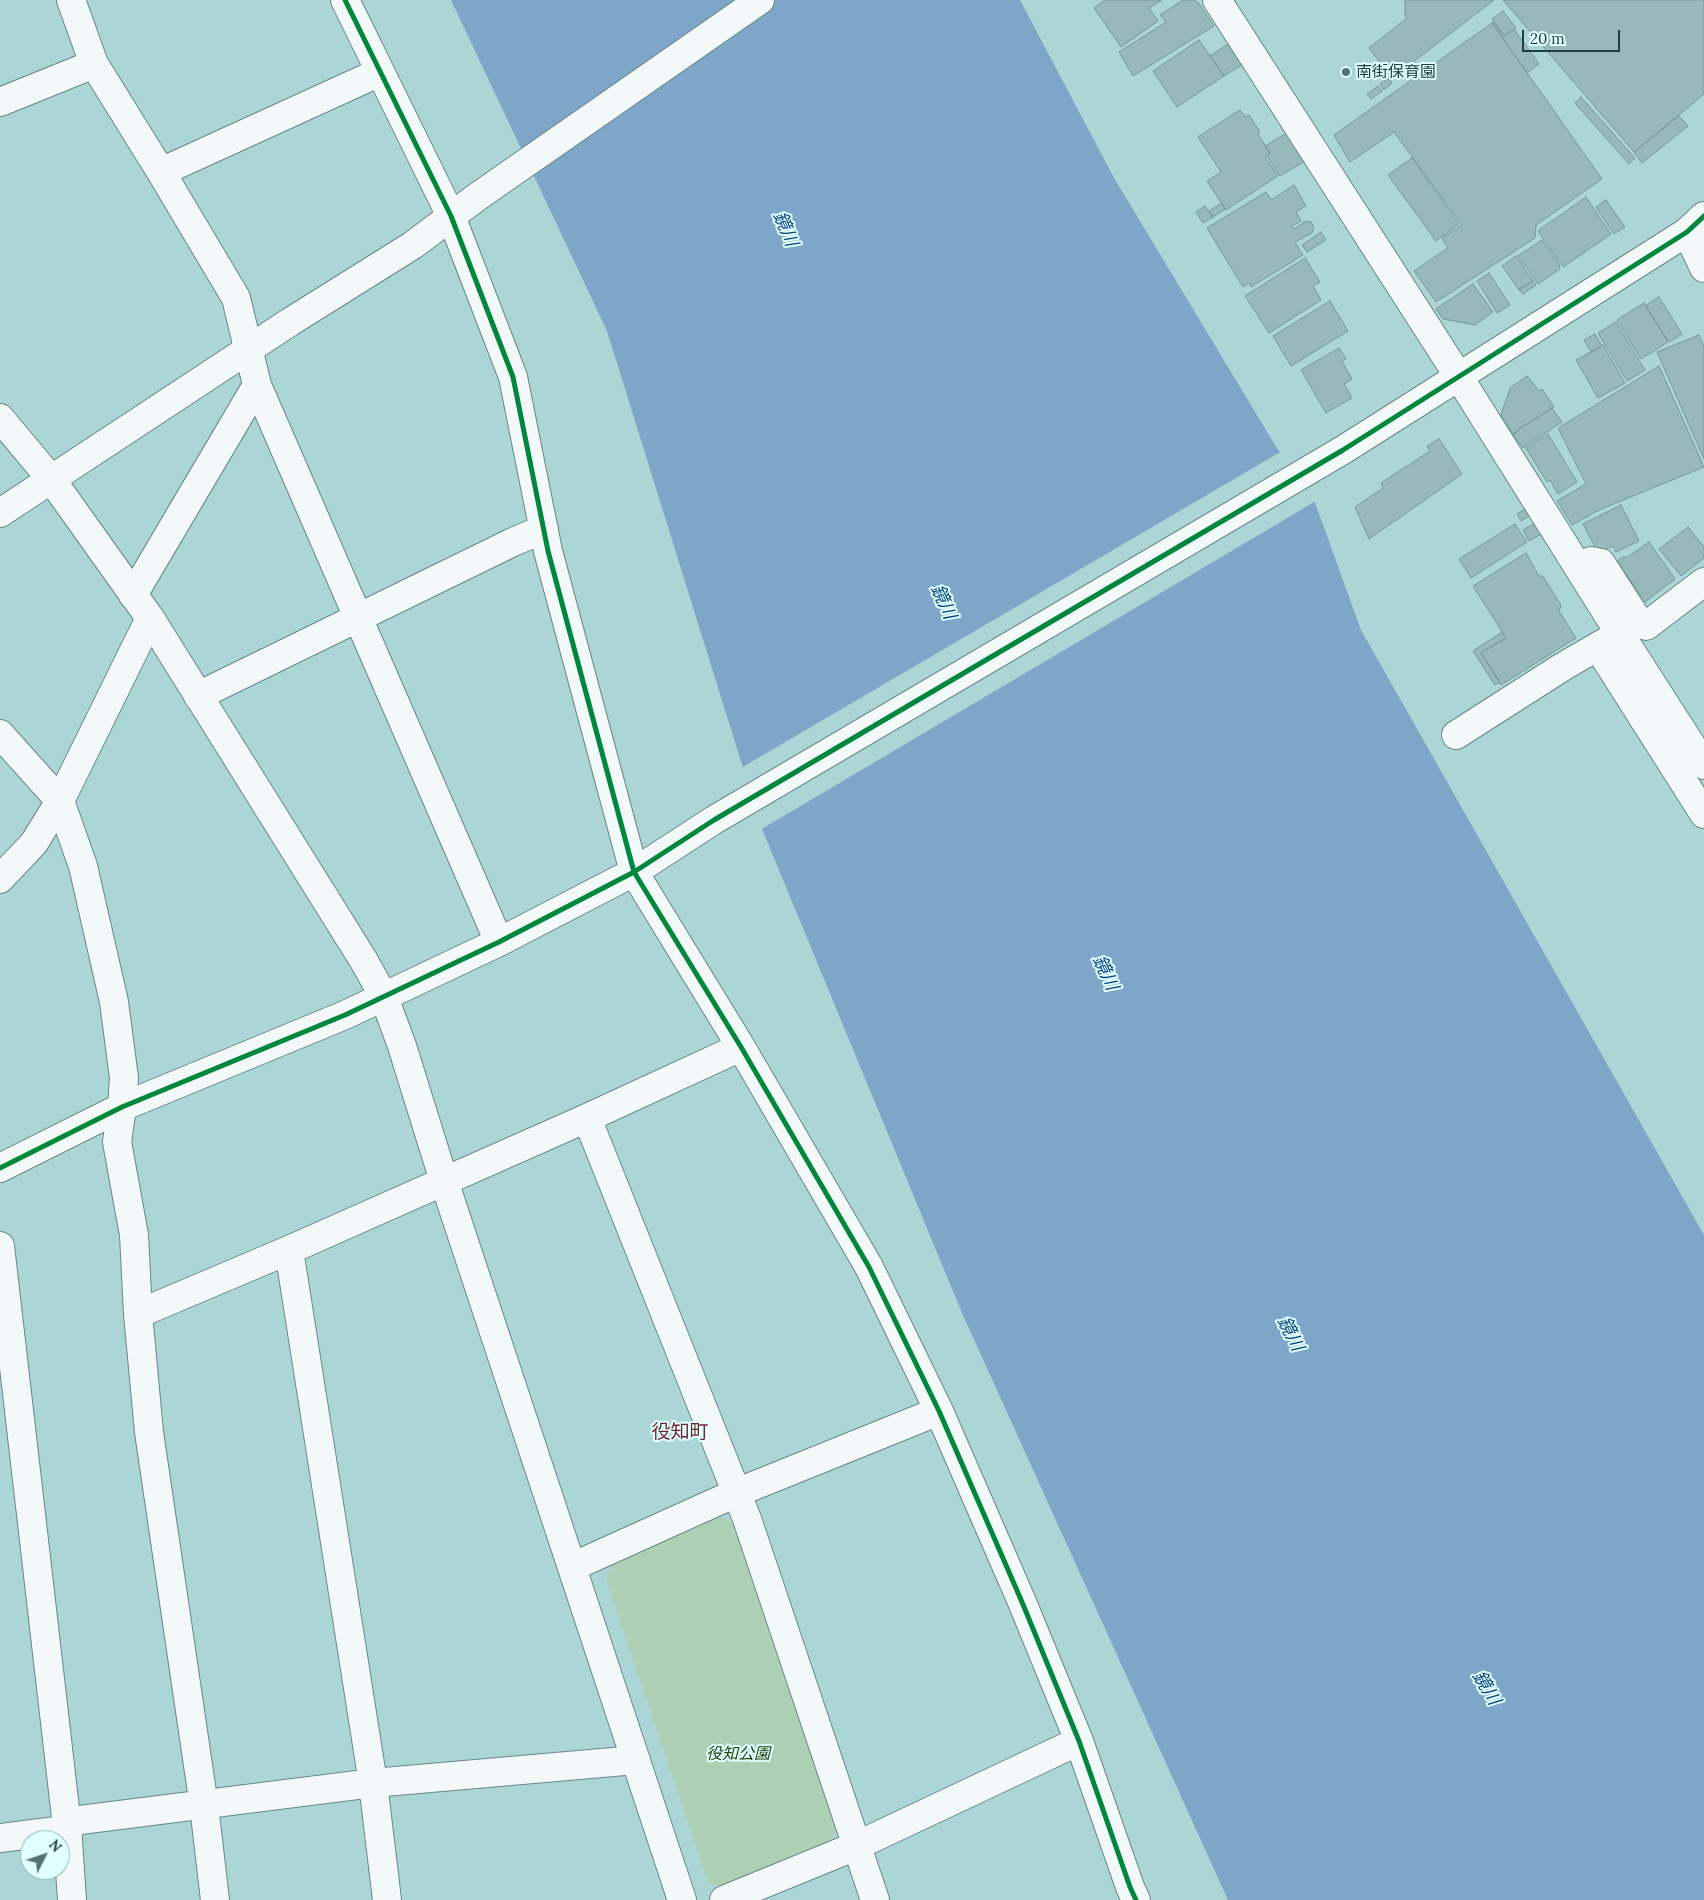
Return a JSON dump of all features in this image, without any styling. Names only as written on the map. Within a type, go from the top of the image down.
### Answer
[{"type":"street","points":[[71,0],[94,64],[236,298],[257,385],[499,942]]},
{"type":"street","points":[[345,0],[451,216],[513,377],[550,561],[634,872],[741,1047],[869,1268],[940,1411],[1079,1741],[1136,1900]]},
{"type":"street","points":[[0,513],[248,350],[413,246],[484,192],[760,0]]},
{"type":"street","points":[[1217,0],[1459,376],[1578,566],[1609,640],[1704,814]]},
{"type":"street","points":[[0,102],[94,64]]},
{"type":"street","points":[[161,172],[380,72]]},
{"type":"street","points":[[0,1168],[122,1107],[384,997],[499,942],[634,872],[714,820],[1342,450],[1695,224],[1704,268]]},
{"type":"street","points":[[133,594],[257,385]]},
{"type":"street","points":[[0,418],[51,479],[150,618],[359,953],[384,997],[402,1046],[444,1181],[682,1900]]},
{"type":"street","points":[[198,696],[513,542],[544,529]]},
{"type":"street","points":[[1578,566],[1590,561],[1601,563],[1637,619],[1646,626],[1704,582]]},
{"type":"street","points":[[0,879],[34,843],[60,801],[150,618]]},
{"type":"street","points":[[1456,735],[1564,666],[1609,640]]},
{"type":"street","points":[[1609,640],[1704,765]]},
{"type":"street","points":[[0,734],[60,801],[83,866],[114,1002],[124,1078],[122,1107],[116,1142],[134,1235],[138,1314],[149,1432],[204,1806],[215,1900]]},
{"type":"street","points":[[138,1314],[289,1250],[587,1118],[741,1047]]},
{"type":"street","points":[[587,1118],[747,1519],[875,1900]]},
{"type":"street","points":[[0,1246],[67,1826],[72,1900]]},
{"type":"street","points":[[289,1250],[373,1783],[387,1900]]},
{"type":"street","points":[[572,1567],[736,1493],[940,1411]]},
{"type":"street","points":[[724,1900],[856,1846],[1079,1741]]},
{"type":"street","points":[[0,1838],[56,1831],[80,1820],[204,1806],[373,1783],[636,1760]]},
{"type":"green space","name":"役知公園","points":[[721,1516],[732,1523],[836,1829],[831,1842],[723,1888],[708,1882],[606,1579],[612,1564]]},
{"type":"water","name":"鏡川","points":[[451,0],[1020,0],[1114,178],[1275,445],[1314,500],[1361,630],[1704,1235],[1704,1900],[1228,1900],[962,1313],[762,829],[607,331]]},
{"type":"pier","points":[[1282,451],[1316,501],[760,830],[741,768]]},
{"type":"building","points":[[1105,0],[1162,0],[1149,8],[1158,21],[1121,47],[1094,8]]},
{"type":"building","points":[[1183,0],[1195,0],[1198,2],[1214,26],[1133,76],[1119,52],[1166,22],[1160,15]]},
{"type":"building","points":[[1405,0],[1494,0],[1392,78],[1369,48],[1407,18],[1405,16]]},
{"type":"building","points":[[1503,0],[1704,0],[1704,94],[1634,152]]},
{"type":"building","points":[[1503,11],[1516,28],[1504,36],[1492,19]]},
{"type":"building","points":[[1493,22],[1504,36],[1514,29],[1539,64],[1527,73]]},
{"type":"building","points":[[1492,23],[1602,179],[1536,225],[1535,238],[1436,302],[1414,271],[1448,248],[1442,238],[1462,225],[1394,132],[1350,162],[1334,135]]},
{"type":"building","points":[[1199,40],[1224,76],[1177,107],[1153,71]]},
{"type":"building","points":[[1228,44],[1242,65],[1224,76],[1210,56]]},
{"type":"building","points":[[1388,78],[1392,83],[1384,90],[1380,84]]},
{"type":"building","points":[[1378,86],[1382,91],[1371,99],[1367,94]]},
{"type":"building","points":[[1581,97],[1635,158],[1629,164],[1575,103]]},
{"type":"building","points":[[1240,110],[1245,117],[1249,115],[1260,132],[1258,134],[1270,153],[1265,157],[1278,176],[1226,210],[1207,181],[1221,172],[1198,137]]},
{"type":"building","points":[[1679,116],[1688,126],[1642,163],[1634,152]]},
{"type":"building","points":[[1287,133],[1305,161],[1280,176],[1267,156],[1270,153],[1265,146]]},
{"type":"building","points":[[1412,158],[1459,224],[1436,241],[1388,175]]},
{"type":"building","points":[[1294,185],[1306,206],[1296,212],[1301,221],[1292,226],[1294,229],[1306,221],[1311,222],[1314,227],[1312,233],[1295,242],[1303,255],[1251,287],[1249,283],[1243,287],[1207,228],[1266,192],[1271,200]]},
{"type":"building","points":[[1586,197],[1611,234],[1563,267],[1538,231]]},
{"type":"building","points":[[1606,200],[1625,227],[1614,234],[1596,207]]},
{"type":"building","points":[[1222,203],[1225,209],[1213,217],[1209,211]]},
{"type":"building","points":[[1205,206],[1213,217],[1203,223],[1196,212]]},
{"type":"building","points":[[1321,232],[1326,240],[1307,252],[1302,245]]},
{"type":"building","points":[[1542,240],[1559,264],[1560,269],[1538,284],[1518,256]]},
{"type":"building","points":[[1516,256],[1533,281],[1519,290],[1502,266]]},
{"type":"building","points":[[1305,258],[1320,282],[1313,286],[1321,300],[1269,333],[1245,296]]},
{"type":"building","points":[[1489,273],[1510,305],[1497,313],[1477,281]]},
{"type":"building","points":[[1533,281],[1536,285],[1523,294],[1519,289]]},
{"type":"building","points":[[1473,284],[1493,312],[1475,325],[1443,319],[1436,309]]},
{"type":"building","points":[[1659,297],[1682,334],[1669,342],[1645,306]]},
{"type":"building","points":[[1330,301],[1348,331],[1291,366],[1273,336]]},
{"type":"building","points":[[1644,303],[1668,342],[1641,359],[1617,320]]},
{"type":"building","points":[[1616,322],[1645,370],[1627,381],[1598,333]]},
{"type":"building","points":[[1595,334],[1602,346],[1591,352],[1584,340]]},
{"type":"building","points":[[1699,335],[1704,346],[1704,459],[1657,352]]},
{"type":"building","points":[[1603,345],[1625,383],[1598,398],[1576,360]]},
{"type":"building","points":[[1339,348],[1346,359],[1342,361],[1352,379],[1344,384],[1352,398],[1326,413],[1301,370]]},
{"type":"building","points":[[1659,366],[1704,467],[1599,510],[1572,525],[1557,501],[1586,484],[1558,428]]},
{"type":"building","points":[[1527,376],[1539,391],[1542,389],[1554,407],[1513,434],[1501,415],[1510,388]]},
{"type":"building","points":[[1552,408],[1562,422],[1523,448],[1513,434]]},
{"type":"building","points":[[1548,434],[1577,482],[1558,494],[1550,480],[1547,482],[1526,448]]},
{"type":"building","points":[[1439,439],[1462,474],[1369,539],[1355,507],[1383,488],[1381,483],[1430,451],[1427,446]]},
{"type":"building","points":[[1621,505],[1639,541],[1616,552],[1613,546],[1598,553],[1583,524]]},
{"type":"building","points":[[1525,509],[1529,516],[1521,521],[1517,514]]},
{"type":"building","points":[[1537,522],[1543,533],[1529,541],[1523,530]]},
{"type":"building","points":[[1515,524],[1527,542],[1471,578],[1459,559]]},
{"type":"building","points":[[1688,527],[1704,547],[1704,558],[1681,576],[1659,549]]},
{"type":"building","points":[[1649,542],[1675,579],[1645,602],[1617,561],[1624,556],[1626,558]]},
{"type":"building","points":[[1526,553],[1539,576],[1543,576],[1561,605],[1559,611],[1576,638],[1501,685],[1481,653],[1506,638],[1473,586]]},
{"type":"building","points":[[1502,632],[1506,638],[1481,653],[1500,682],[1495,685],[1473,651]]},
{"type":"cycle path","points":[[345,0],[451,216],[513,377],[548,551],[634,872],[741,1047],[869,1267],[939,1411],[1022,1602],[1079,1741],[1136,1900]]},
{"type":"cycle path","points":[[0,1168],[122,1107],[345,1015],[499,942],[634,872],[714,820],[1343,450],[1687,232],[1704,216]]},
{"type":"place","name":"南街保育園","points":[[1346,72]]},
{"type":"district","name":"役知町","points":[[680,1433]]}]
